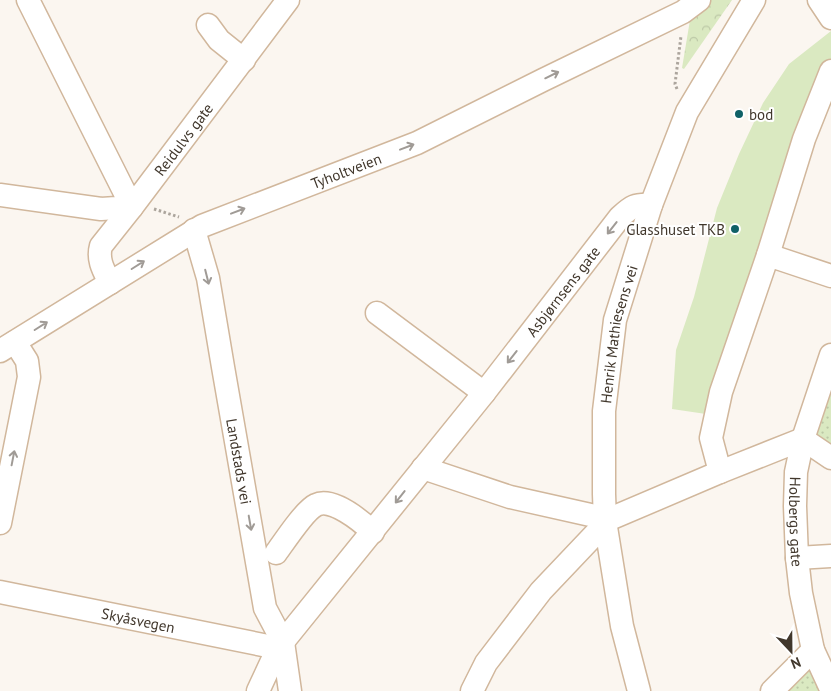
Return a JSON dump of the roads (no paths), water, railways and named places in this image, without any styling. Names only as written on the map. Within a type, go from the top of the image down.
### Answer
[{"type":"street","points":[[0,195],[101,209],[139,207],[28,0]]},
{"type":"street","name":"Reidulvs gate","points":[[110,283],[100,262],[99,253],[101,246],[139,207],[288,0]]},
{"type":"street","name":"Henrik Mathiesens vei","points":[[639,691],[622,626],[605,521],[604,411],[615,320],[651,205],[687,112],[754,0]]},
{"type":"street","points":[[820,0],[831,18]]},
{"type":"street","name":"Tyholtveien","points":[[8,347],[198,228],[417,143],[688,4]]},
{"type":"street","points":[[208,25],[219,40],[244,60]]},
{"type":"street","points":[[720,472],[712,438],[721,392],[768,255],[804,139],[831,71]]},
{"type":"street","name":"Asbjørnsens gate","points":[[258,691],[280,645],[484,393],[620,217],[630,208],[641,204],[651,205]]},
{"type":"street","name":"Landstads vei","points":[[198,228],[265,608],[280,645],[290,691]]},
{"type":"street","points":[[768,255],[831,276]]},
{"type":"street","points":[[377,312],[484,393]]},
{"type":"street","points":[[0,523],[29,377],[27,361],[8,347]]},
{"type":"street","name":"Holbergs gate","points":[[831,355],[803,439],[796,472],[795,506],[797,558],[801,593],[813,650],[831,689]]},
{"type":"street","points":[[472,691],[486,663],[541,591],[597,532],[605,521],[803,439],[831,458]]},
{"type":"street","points":[[424,468],[510,497],[595,516],[605,521]]},
{"type":"street","points":[[276,552],[308,511],[316,504],[326,503],[335,506],[345,511],[373,532]]},
{"type":"street","points":[[797,558],[831,556]]},
{"type":"street","name":"Skyåsvegen","points":[[0,592],[280,645]]},
{"type":"street","points":[[772,691],[813,650]]},
{"type":"place","name":"bod","points":[[739,114]]},
{"type":"place","name":"Glasshuset TKB","points":[[735,229]]}]
